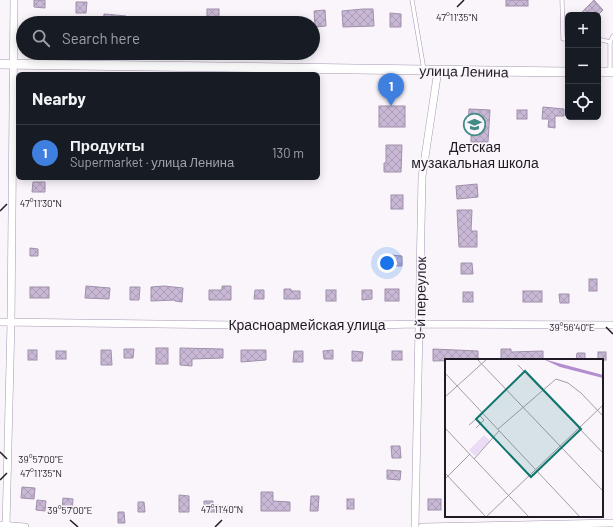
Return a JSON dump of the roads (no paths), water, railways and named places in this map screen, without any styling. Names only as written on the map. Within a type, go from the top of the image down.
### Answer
[{"type":"street","points":[[14,0],[11,322],[4,526],[25,527]]},
{"type":"street","name":"улица Ленина","points":[[0,64],[565,72]]},
{"type":"street","name":"9-й переулок","points":[[416,527],[422,177],[438,70]]},
{"type":"street","points":[[601,72],[612,72]]},
{"type":"street","name":"Красноармейская улица","points":[[0,322],[322,326],[419,324],[613,325]]},
{"type":"street","points":[[422,527],[613,523]]},
{"type":"lane","points":[[412,0],[424,70]]},
{"type":"lane","points":[[562,0],[563,39],[565,39]]},
{"type":"lane","points":[[612,72],[610,42],[613,36]]},
{"type":"lane","points":[[601,40],[610,42]]},
{"type":"place","name":"Продукты","points":[[391,106]]},
{"type":"place","name":"Детская музакальная школа","points":[[475,124]]}]
